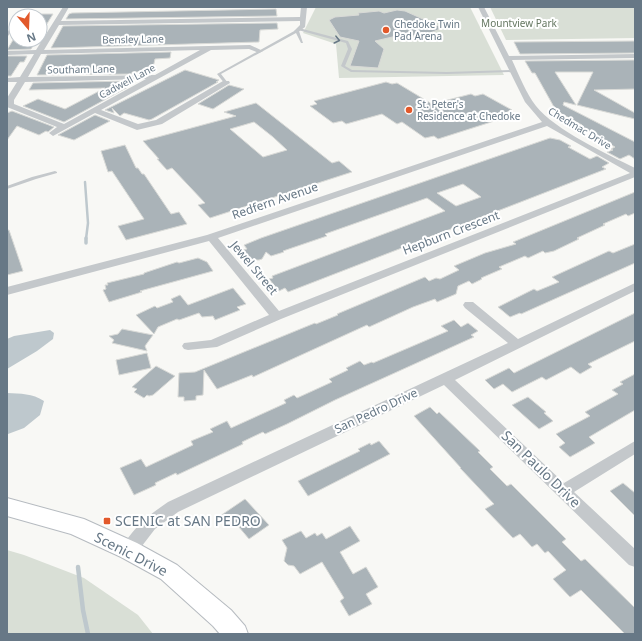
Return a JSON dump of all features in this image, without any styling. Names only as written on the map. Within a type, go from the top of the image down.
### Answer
[{"type":"street","points":[[64,127],[10,105],[10,100],[66,7]]},
{"type":"street","points":[[298,30],[303,26],[304,7]]},
{"type":"street","name":"Chedmac Drive","points":[[481,7],[535,112],[547,123],[635,173]]},
{"type":"street","points":[[56,23],[304,19]]},
{"type":"street","name":"Bensley Lane","points":[[7,52],[211,47],[250,47],[259,51]]},
{"type":"street","name":"Cadwell Lane","points":[[53,133],[211,47]]},
{"type":"street","points":[[507,58],[635,56]]},
{"type":"street","name":"Southam Lane","points":[[7,80],[156,77]]},
{"type":"street","points":[[94,110],[137,127],[148,125],[159,122],[226,83]]},
{"type":"street","name":"Redfern Avenue","points":[[7,291],[211,237],[547,123]]},
{"type":"street","name":"Hepburn Crescent","points":[[188,346],[213,344],[277,316],[635,173]]},
{"type":"street","name":"Jewel Street","points":[[211,237],[277,316]]},
{"type":"street","name":"San Pedro Drive","points":[[129,550],[149,524],[173,507],[446,379],[635,287]]},
{"type":"street","points":[[469,305],[517,344]]},
{"type":"street","name":"San Paulo Drive","points":[[446,379],[635,560]]},
{"type":"street","points":[[563,491],[635,447]]},
{"type":"street","name":"Scenic Drive","points":[[7,507],[76,526],[129,550],[169,572],[222,618],[236,634]]},
{"type":"lane","points":[[298,30],[302,42]]},
{"type":"lane","points":[[226,83],[219,74],[298,30],[347,42],[350,49],[343,66],[347,69],[358,72],[458,73],[514,71]]},
{"type":"lane","points":[[7,188],[55,172]]},
{"type":"green space","points":[[316,7],[470,7],[504,75],[339,78],[336,44],[303,33]]},
{"type":"green space","name":"Mountview Park","points":[[490,7],[635,7],[635,38],[506,40]]},
{"type":"green space","points":[[7,550],[84,578],[138,615],[153,634],[7,634]]},
{"type":"shaded area","points":[[50,330],[54,333],[53,339],[37,351],[7,369],[7,339],[14,336]]},
{"type":"shaded area","points":[[7,393],[31,395],[44,401],[40,415],[24,428],[8,434]]},
{"type":"building","points":[[276,9],[277,16],[66,19],[69,14],[72,13]]},
{"type":"building","name":"Chedoke Twin Pad Arena","points":[[397,10],[405,11],[443,28],[427,34],[404,37],[401,35],[375,41],[384,49],[378,68],[350,66],[359,41],[340,37],[329,20],[335,17],[359,15],[358,13],[379,11],[384,13]]},
{"type":"building","points":[[48,14],[53,14],[48,22]]},
{"type":"building","points":[[277,23],[278,29],[260,30],[259,42],[51,48],[63,26]]},
{"type":"building","points":[[635,41],[635,53],[520,54],[514,42]]},
{"type":"building","points":[[8,48],[32,48],[31,49],[7,50]]},
{"type":"building","points":[[171,52],[170,58],[155,59],[152,72],[132,72],[132,74],[37,75],[47,55]]},
{"type":"building","points":[[7,56],[27,56],[24,62],[20,62],[11,76],[7,76]]},
{"type":"building","points":[[635,60],[635,89],[594,90],[635,113],[635,119],[577,105],[593,72],[555,72],[576,105],[564,102],[563,105],[635,142],[635,159],[629,155],[620,159],[607,152],[613,150],[611,149],[615,147],[580,127],[582,126],[580,125],[582,125],[553,109],[554,107],[535,73],[532,73],[525,61]]},
{"type":"building","points":[[185,70],[219,80],[216,82],[218,82],[149,120],[124,113],[120,116],[112,108],[114,113],[105,110]]},
{"type":"building","points":[[130,81],[128,87],[64,122],[23,106],[38,99],[65,109],[105,88],[29,90],[33,83]]},
{"type":"building","name":"St. Peter's Residence at Chedoke","points":[[386,82],[392,84],[397,83],[432,104],[471,94],[475,96],[483,94],[512,110],[505,113],[510,116],[438,139],[434,136],[425,138],[402,122],[397,124],[382,114],[346,124],[342,121],[333,123],[310,106],[317,104],[314,101]]},
{"type":"building","points":[[229,85],[244,89],[213,109],[198,104]]},
{"type":"building","points":[[256,103],[332,163],[339,161],[352,172],[210,218],[198,205],[205,203],[172,168],[167,170],[143,141],[236,116],[224,112]],"holes":[[[254,122],[287,150],[263,157],[230,129]]]},
{"type":"building","points":[[12,111],[54,127],[48,132],[46,131],[39,135],[17,126],[7,140],[7,113]]},
{"type":"building","points":[[95,115],[110,121],[74,140],[58,135]]},
{"type":"building","points":[[550,138],[560,140],[571,146],[568,147],[590,159],[597,156],[609,163],[602,167],[606,169],[288,292],[285,288],[279,291],[269,279],[273,278],[272,276],[445,211],[427,198],[325,234],[327,236],[283,251],[284,252],[271,256],[266,252],[262,259],[251,260],[242,250],[247,249],[244,245]],"holes":[[[463,184],[481,197],[456,206],[437,193]]]},
{"type":"building","points":[[125,145],[136,168],[144,174],[171,214],[179,212],[187,224],[126,240],[118,226],[144,219],[112,171],[108,172],[101,151]]},
{"type":"building","points":[[635,192],[635,213],[628,216],[626,214],[603,224],[605,225],[554,251],[545,253],[543,251],[528,258],[525,256],[499,267],[502,269],[481,278],[482,279],[472,284],[469,281],[458,286],[456,294],[437,302],[435,299],[413,307],[369,327],[367,325],[253,377],[252,375],[217,389],[204,370],[203,395],[196,396],[196,400],[184,401],[184,397],[178,397],[179,373],[195,372],[338,315],[337,314],[425,277],[429,281],[436,278],[440,279],[459,270],[454,266],[485,253],[516,244],[513,242]]},
{"type":"building","points":[[7,230],[9,230],[23,271],[7,275]]},
{"type":"building","points":[[635,244],[635,263],[521,314],[520,313],[510,317],[498,307],[534,289],[537,291],[559,282],[552,277],[609,251],[613,253]]},
{"type":"building","points":[[198,258],[207,262],[213,271],[140,291],[142,292],[109,302],[103,290],[106,289],[105,285],[108,285],[107,283],[144,274],[177,262],[179,263]]},
{"type":"building","points":[[233,288],[246,304],[237,307],[240,310],[215,320],[213,316],[202,317],[199,313],[179,320],[177,319],[158,327],[154,334],[136,315],[155,306],[157,308],[173,302],[171,299],[180,295],[188,305]]},
{"type":"building","points":[[635,313],[635,341],[588,364],[592,367],[580,374],[571,367],[546,380],[542,377],[512,392],[503,384],[494,389],[485,380],[509,368],[514,373]]},
{"type":"building","points":[[454,320],[461,327],[468,323],[478,331],[471,335],[474,337],[335,400],[265,434],[263,432],[242,442],[243,444],[177,475],[176,473],[155,483],[156,485],[134,495],[120,468],[141,459],[146,467],[193,445],[191,441],[213,432],[210,429],[227,421],[231,428],[286,403],[284,400],[294,395],[297,398],[332,382],[329,379],[348,370],[346,368],[360,361],[364,365],[373,363],[448,331],[441,326]]},
{"type":"building","points":[[122,329],[153,335],[145,346],[147,351],[112,343],[114,340],[109,336],[118,334]]},
{"type":"building","points":[[147,353],[151,368],[119,375],[116,360]]},
{"type":"building","points":[[156,366],[175,376],[153,395],[147,395],[144,398],[134,392],[137,389],[132,387]]},
{"type":"building","points":[[635,374],[635,410],[589,437],[595,443],[570,457],[559,447],[565,443],[556,434],[590,416],[585,412],[618,394],[612,390],[623,384],[620,382]]},
{"type":"building","points":[[528,397],[546,412],[544,413],[553,421],[539,429],[512,405]]},
{"type":"building","points":[[430,407],[437,414],[439,412],[480,451],[478,452],[493,467],[490,469],[507,486],[511,484],[566,539],[562,542],[581,561],[585,559],[635,608],[635,634],[625,634],[581,590],[570,597],[553,579],[566,570],[548,551],[545,553],[537,544],[532,547],[520,534],[513,538],[485,509],[494,504],[414,416]]},
{"type":"building","points":[[379,441],[390,454],[308,496],[298,481],[360,451],[358,449],[370,443],[371,445]]},
{"type":"building","points":[[623,483],[635,493],[635,516],[610,491]]},
{"type":"building","points":[[245,499],[269,525],[249,539],[233,520],[227,524],[220,516]]},
{"type":"building","points":[[350,526],[360,541],[340,552],[353,574],[366,567],[378,587],[366,594],[372,604],[349,616],[340,601],[344,598],[322,562],[300,574],[294,566],[288,565],[284,561],[287,548],[282,540],[301,531],[306,538],[315,533],[317,536],[322,533],[326,539]]},
{"type":"waterway","points":[[85,182],[88,223],[86,239]]},
{"type":"waterway","points":[[78,567],[83,610],[88,634]]},
{"type":"place","name":"Chedoke Twin Pad Arena","points":[[386,30]]},
{"type":"place","name":"St. Peter's Residence at Chedoke","points":[[409,110]]},
{"type":"place","name":"SCENIC at SAN PEDRO","points":[[107,521]]}]
